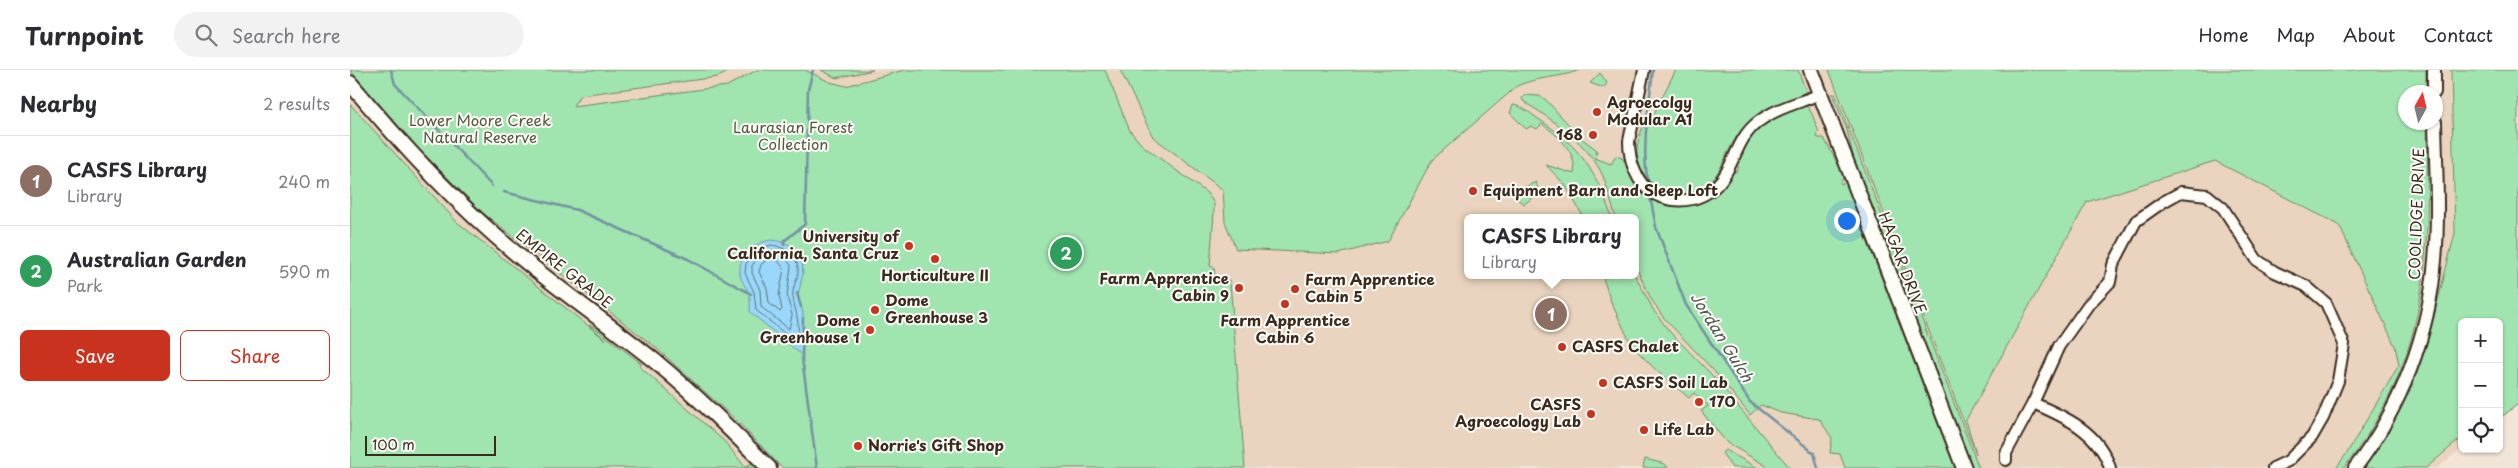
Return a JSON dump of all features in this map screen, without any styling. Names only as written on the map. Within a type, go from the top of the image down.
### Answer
[{"type":"main road","name":"HAGAR DRIVE","points":[[1811,70],[1964,468]]},
{"type":"main road","name":"EMPIRE GRADE","points":[[350,84],[399,141],[474,216],[513,251],[657,363],[729,428],[769,468]]},
{"type":"street","points":[[1644,70],[1629,141],[1629,153],[1636,174],[1652,193],[1677,201],[1696,198],[1714,189],[1723,178],[1747,132],[1758,122],[1773,112],[1820,94]]},
{"type":"street","points":[[2434,70],[2434,85]]},
{"type":"street","name":"COOLIDGE DRIVE","points":[[2355,468],[2397,401],[2421,338],[2430,300],[2435,260],[2435,130]]},
{"type":"street","points":[[2006,460],[2010,445],[2033,403],[2058,346],[2088,304],[2110,282],[2113,265],[2136,221],[2181,192],[2207,195],[2223,208],[2257,260],[2275,272],[2306,286],[2326,303],[2344,344],[2338,381],[2324,418],[2312,437],[2288,461],[2273,468]]},
{"type":"street","points":[[2033,403],[2061,415],[2086,431],[2101,447],[2110,468]]},
{"type":"shaded area","name":"University of California, Santa Cruz","points":[[350,70],[2451,70],[2458,366],[2458,452],[2437,468],[350,468]]},
{"type":"green space","points":[[350,70],[732,70],[718,77],[580,95],[573,106],[727,86],[757,70],[805,70],[830,82],[846,86],[904,70],[1105,70],[1130,131],[1142,145],[1207,193],[1214,203],[1210,266],[1214,267],[1215,277],[1230,281],[1245,468],[782,468],[736,420],[655,347],[483,213],[414,144]]},
{"type":"green space","points":[[821,70],[873,70],[836,78]]},
{"type":"green space","points":[[1120,70],[1580,70],[1517,86],[1432,160],[1388,241],[1339,254],[1236,249],[1225,222],[1223,190],[1153,137]]},
{"type":"green space","points":[[1676,70],[1798,70],[1806,91],[1804,95],[1763,111],[1749,122],[1732,143],[1721,167],[1711,181],[1702,188],[1693,193],[1673,194],[1654,186],[1647,178],[1639,164],[1637,149],[1642,129],[1652,118]]},
{"type":"green space","points":[[1829,70],[2426,70],[2426,85],[2398,85],[2398,130],[2427,130],[2428,172],[2425,261],[2419,303],[2409,344],[2394,385],[2373,426],[2344,468],[2336,468],[2347,453],[2399,365],[2395,346],[2339,225],[2215,161],[2087,202],[1966,420],[1976,454]]},
{"type":"green space","points":[[2451,70],[2518,70],[2518,404],[2503,416],[2503,318],[2458,318],[2458,441],[2426,468],[2364,468],[2384,439],[2416,376],[2428,340],[2455,233]]},
{"type":"green space","points":[[1600,73],[1607,83],[1604,88],[1590,83]]},
{"type":"green space","points":[[1832,94],[1835,94],[1838,101],[1979,468],[1971,468],[1859,177],[1863,177],[1857,173],[1847,130]]},
{"type":"green space","points":[[1525,95],[1539,96],[1545,99],[1582,139],[1597,150],[1595,158],[1611,164],[1616,156],[1622,158],[1642,184],[1656,198],[1675,205],[1693,204],[1709,197],[1731,171],[1736,172],[1739,167],[1734,164],[1754,133],[1771,120],[1805,105],[1812,114],[1819,131],[1816,134],[1818,138],[1824,138],[1844,176],[1840,183],[1842,184],[1846,181],[1858,217],[1955,468],[1845,468],[1840,454],[1830,453],[1832,438],[1819,419],[1781,413],[1761,405],[1750,415],[1714,371],[1663,317],[1651,299],[1639,274],[1639,214],[1615,214],[1605,182],[1593,159],[1566,131],[1523,101],[1522,98]]},
{"type":"green space","points":[[350,104],[457,222],[606,340],[589,325],[642,364],[639,366],[725,442],[745,467],[752,463],[757,468],[350,468]]},
{"type":"green space","points":[[1513,105],[1524,109],[1554,130],[1577,151],[1600,187],[1610,214],[1582,214],[1565,185],[1546,165],[1574,174],[1573,159],[1566,145],[1542,124],[1537,129],[1531,126],[1526,129],[1510,113]]},
{"type":"green space","points":[[1536,182],[1538,190],[1534,197],[1524,204],[1516,198],[1518,190]]},
{"type":"green space","points":[[1603,279],[1637,279],[1654,311],[1669,331],[1711,374],[1790,468],[1770,468],[1727,443],[1701,411],[1708,406],[1694,393],[1689,398],[1657,371],[1632,346],[1611,302]]},
{"type":"green space","points":[[1725,450],[1758,468],[1732,468],[1722,453]]},
{"type":"green space","points":[[1645,459],[1665,464],[1668,468],[1643,468]]},
{"type":"water","points":[[772,240],[783,242],[793,247],[802,262],[803,273],[798,296],[803,313],[802,355],[750,312],[749,294],[740,274],[742,261],[749,250],[760,243]]},
{"type":"waterway","points":[[391,70],[395,84],[492,186]]},
{"type":"waterway","points":[[784,245],[783,242],[805,224],[808,90],[813,70]]},
{"type":"waterway","name":"Jordan Gulch","points":[[1648,184],[1645,141],[1653,70]]},
{"type":"waterway","points":[[504,192],[577,210],[688,259],[751,294]]},
{"type":"waterway","name":"Jordan Gulch","points":[[1650,196],[1656,227],[1686,305],[1750,402],[1814,453],[1818,468]]},
{"type":"waterway","points":[[797,293],[801,307]]},
{"type":"waterway","points":[[803,318],[802,358],[817,468]]},
{"type":"place","name":"Agroecolgy Modular A1","points":[[1597,112]]},
{"type":"place","name":"168","points":[[1593,135]]},
{"type":"place","name":"Equipment Barn and Sleep Loft","points":[[1473,191]]},
{"type":"place","name":"University of California, Santa Cruz","points":[[909,246]]},
{"type":"place","name":"Australian Garden","points":[[1066,253]]},
{"type":"place","name":"Horticulture II","points":[[935,259]]},
{"type":"place","name":"Farm Apprentice Cabin 9","points":[[1239,288]]},
{"type":"place","name":"Farm Apprentice Cabin 5","points":[[1295,289]]},
{"type":"place","name":"Farm Apprentice Cabin 6","points":[[1285,304]]},
{"type":"place","name":"Dome Greenhouse 3","points":[[875,310]]},
{"type":"place","name":"CASFS Library","points":[[1551,314]]},
{"type":"place","name":"Dome Greenhouse 1","points":[[870,330]]},
{"type":"place","name":"CASFS Chalet","points":[[1562,347]]},
{"type":"place","name":"CASFS Soil Lab","points":[[1603,383]]},
{"type":"place","name":"170","points":[[1699,402]]},
{"type":"place","name":"CASFS Agroecology Lab","points":[[1591,414]]},
{"type":"place","name":"Life Lab","points":[[1644,430]]},
{"type":"place","name":"Norrie's Gift Shop","points":[[858,446]]},
{"type":"park label","name":"Lower Moore Creek Natural Reserve","points":[[480,130]]},
{"type":"park label","name":"Laurasian Forest Collection","points":[[793,136]]}]
